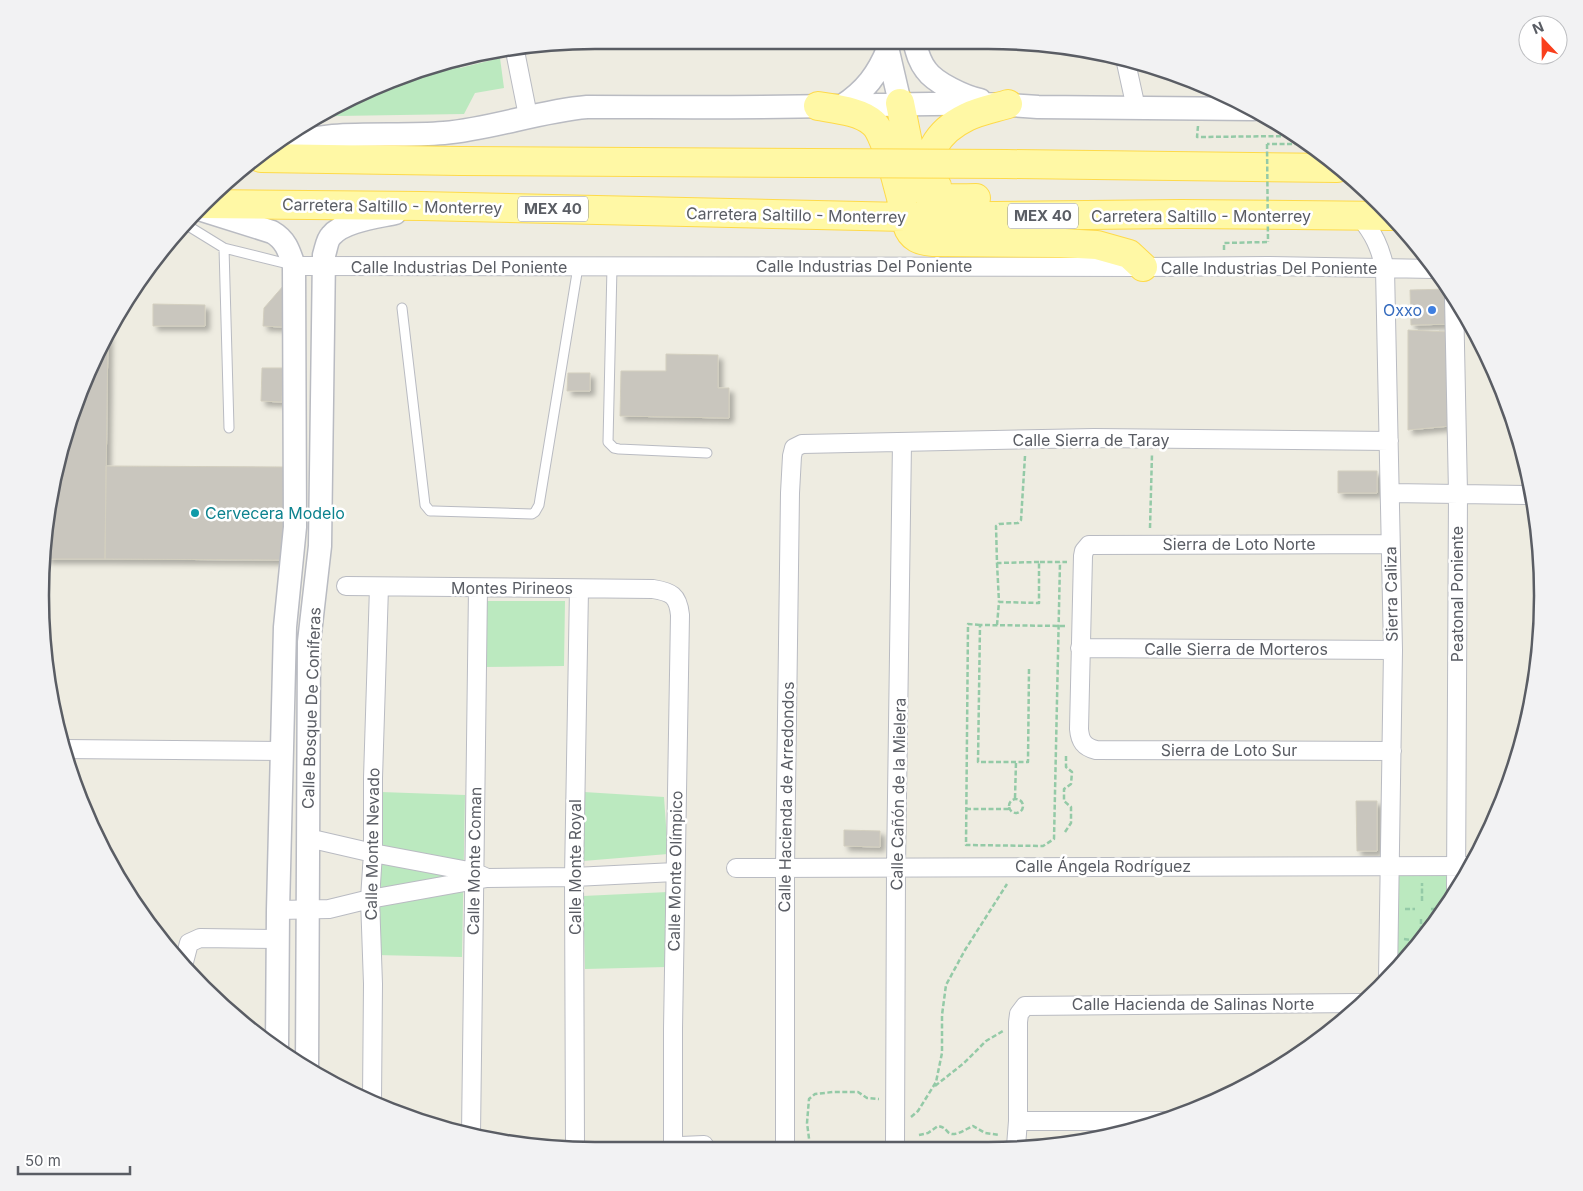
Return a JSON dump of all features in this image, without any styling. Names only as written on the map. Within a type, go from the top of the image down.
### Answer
[{"type":"main road","points":[[900,103],[917,183],[922,189],[933,195],[941,198],[1135,204],[1169,207],[1181,214]]},
{"type":"main road","points":[[956,198],[939,188],[931,173],[929,166],[930,158],[935,143],[948,129],[959,121],[1008,104]]},
{"type":"main road","points":[[830,106],[867,118],[878,128],[887,148],[911,234],[921,240],[1097,245],[1129,254],[1143,267]]},
{"type":"main road","points":[[268,158],[1327,168]]},
{"type":"main road","name":"Carretera Saltillo - Monterrey","points":[[214,204],[421,206],[906,217],[1181,214],[1381,216]]},
{"type":"street","points":[[830,106],[856,97],[866,88],[881,66],[886,49]]},
{"type":"street","points":[[888,49],[900,103]]},
{"type":"street","points":[[916,49],[919,58],[931,75],[973,98],[1038,107],[1231,106]]},
{"type":"street","points":[[516,54],[528,116]]},
{"type":"street","points":[[1127,67],[1136,108]]},
{"type":"street","points":[[288,144],[332,136],[464,131],[528,116],[588,108],[830,106],[900,103],[1008,104]]},
{"type":"street","name":"Calle Bosque De Coníferas","points":[[307,1060],[309,642],[320,546],[324,255],[330,236],[339,230],[362,220],[403,212],[421,206]]},
{"type":"street","name":"Calle Bosque De Coníferas","points":[[206,212],[272,232],[281,237],[287,245],[294,266],[296,527],[285,626],[278,910],[277,1039]]},
{"type":"street","name":"Sierra Caliza","points":[[1360,217],[1372,232],[1381,250],[1386,269],[1393,650],[1388,967]]},
{"type":"street","name":"Calle Industrias Del Poniente","points":[[294,266],[612,267],[764,265],[1425,268]]},
{"type":"street","name":"Peatonal Poniente","points":[[1454,311],[1463,865]]},
{"type":"street","name":"Calle Sierra de Taray","points":[[794,448],[802,444],[1094,438],[1389,441]]},
{"type":"street","name":"Calle Cañón de la Mielera","points":[[895,1142],[896,868],[902,442]]},
{"type":"street","name":"Calle Hacienda de Arredondos","points":[[785,1142],[785,868],[790,493],[794,448]]},
{"type":"street","points":[[1390,493],[1525,495]]},
{"type":"street","name":"Sierra de Loto Norte","points":[[1083,562],[1084,551],[1089,545],[1390,544]]},
{"type":"street","points":[[1080,648],[1083,562]]},
{"type":"street","name":"Montes Pirineos","points":[[346,586],[653,589],[671,593],[675,597]]},
{"type":"street","name":"Calle Monte Nevado","points":[[372,1094],[373,984],[370,899],[373,853],[373,778],[379,587]]},
{"type":"street","name":"Calle Monte Coman","points":[[471,1128],[478,877],[478,588]]},
{"type":"street","name":"Calle Monte Royal","points":[[575,1141],[574,877],[579,589]]},
{"type":"street","name":"Calle Monte Olímpico","points":[[673,1142],[673,1029],[680,615],[675,597]]},
{"type":"street","name":"Calle Sierra de Morteros","points":[[1080,648],[1393,650]]},
{"type":"street","name":"Sierra de Loto Sur","points":[[1080,648],[1078,729],[1080,738],[1085,746],[1096,750],[1392,750]]},
{"type":"street","points":[[71,749],[283,751]]},
{"type":"street","points":[[308,838],[478,877]]},
{"type":"street","name":"Calle Ángela Rodríguez","points":[[736,868],[1019,867],[1389,873],[1463,865]]},
{"type":"street","points":[[278,910],[308,910],[342,906],[478,877],[574,877],[676,872]]},
{"type":"street","points":[[185,957],[188,943],[191,940],[200,938],[278,940]]},
{"type":"street","name":"Calle Hacienda de Salinas Norte","points":[[1021,1014],[1352,1003]]},
{"type":"street","points":[[1021,1014],[1017,1135],[1125,1125]]},
{"type":"lane","points":[[191,228],[224,248],[294,266]]},
{"type":"lane","points":[[224,248],[229,428]]},
{"type":"lane","points":[[402,308],[425,506],[434,512],[532,514],[539,505],[578,267]]},
{"type":"lane","points":[[612,267],[608,442],[618,449],[707,453]]},
{"type":"path","points":[[1197,137],[1283,136]]},
{"type":"path","points":[[1233,250],[1224,250],[1224,242],[1268,242],[1267,144],[1295,144]]},
{"type":"path","points":[[997,625],[999,602],[996,526],[999,524],[1018,523],[1021,520],[1026,440]]},
{"type":"path","points":[[1150,545],[1152,440]]},
{"type":"path","points":[[999,602],[1039,603],[1039,562]]},
{"type":"path","points":[[1060,562],[1058,626],[1054,839],[1043,846],[966,845],[968,624],[1058,626],[1081,625]]},
{"type":"path","points":[[998,563],[1083,562]]},
{"type":"path","points":[[980,625],[978,762],[1028,762],[1029,669]]},
{"type":"path","points":[[1065,832],[1071,823],[1071,808],[1064,801],[1064,789],[1071,784],[1072,772],[1066,767],[1066,754]]},
{"type":"path","points":[[1015,799],[1016,762]]},
{"type":"path","points":[[966,809],[1009,809],[1014,813],[1021,811],[1022,804],[1020,800],[1015,799]]},
{"type":"path","points":[[1009,809],[1010,802],[1015,799]]},
{"type":"path","points":[[895,1127],[907,1121],[918,1111],[936,1082],[942,1052],[942,1015],[946,985],[965,950],[1019,867]]},
{"type":"path","points":[[1389,873],[1422,883],[1430,883]]},
{"type":"path","points":[[1422,883],[1422,901]]},
{"type":"path","points":[[1420,929],[1421,918]]},
{"type":"path","points":[[932,1088],[964,1063],[986,1041],[1021,1014]]},
{"type":"path","points":[[810,1142],[807,1122],[809,1099],[815,1094],[858,1092],[867,1098],[885,1100]]},
{"type":"path","points":[[919,1135],[928,1133],[938,1126],[954,1135],[973,1126],[985,1133],[1017,1135]]},
{"type":"green space","points":[[500,58],[504,88],[475,93],[464,114],[331,117],[386,90],[454,67],[460,66],[460,68]]},
{"type":"green space","points":[[484,601],[565,601],[564,666],[482,667]]},
{"type":"green space","points":[[381,792],[465,795],[462,957],[376,955]]},
{"type":"green space","points":[[584,792],[664,797],[668,854],[583,861]]},
{"type":"green space","points":[[1387,861],[1458,862],[1458,874],[1442,899],[1399,956],[1385,970]]},
{"type":"green space","points":[[668,892],[666,967],[585,969],[583,896]]},
{"type":"building","points":[[284,285],[282,327],[263,326],[264,308]]},
{"type":"building","name":"Oxxo","points":[[1440,289],[1455,312],[1455,324],[1411,325],[1410,290]]},
{"type":"building","points":[[153,304],[205,305],[205,326],[153,326]]},
{"type":"building","points":[[1408,330],[1450,332],[1450,426],[1408,430]]},
{"type":"building","points":[[108,349],[105,559],[50,559],[53,524],[67,454],[90,386]]},
{"type":"building","points":[[666,354],[718,355],[718,388],[729,388],[729,418],[620,416],[621,371],[666,371]]},
{"type":"building","points":[[262,368],[283,368],[282,402],[261,401]]},
{"type":"building","points":[[568,373],[590,373],[590,391],[567,391]]},
{"type":"building","name":"Cervecera Modelo","points":[[106,466],[285,467],[284,560],[105,559]]},
{"type":"building","points":[[1338,471],[1377,471],[1377,493],[1338,493]]},
{"type":"building","points":[[1356,801],[1377,801],[1377,851],[1357,851]]},
{"type":"building","points":[[844,830],[880,831],[880,847],[844,846]]},
{"type":"place","name":"Oxxo","points":[[1432,310]]},
{"type":"place","name":"Cervecera Modelo","points":[[195,513]]}]
